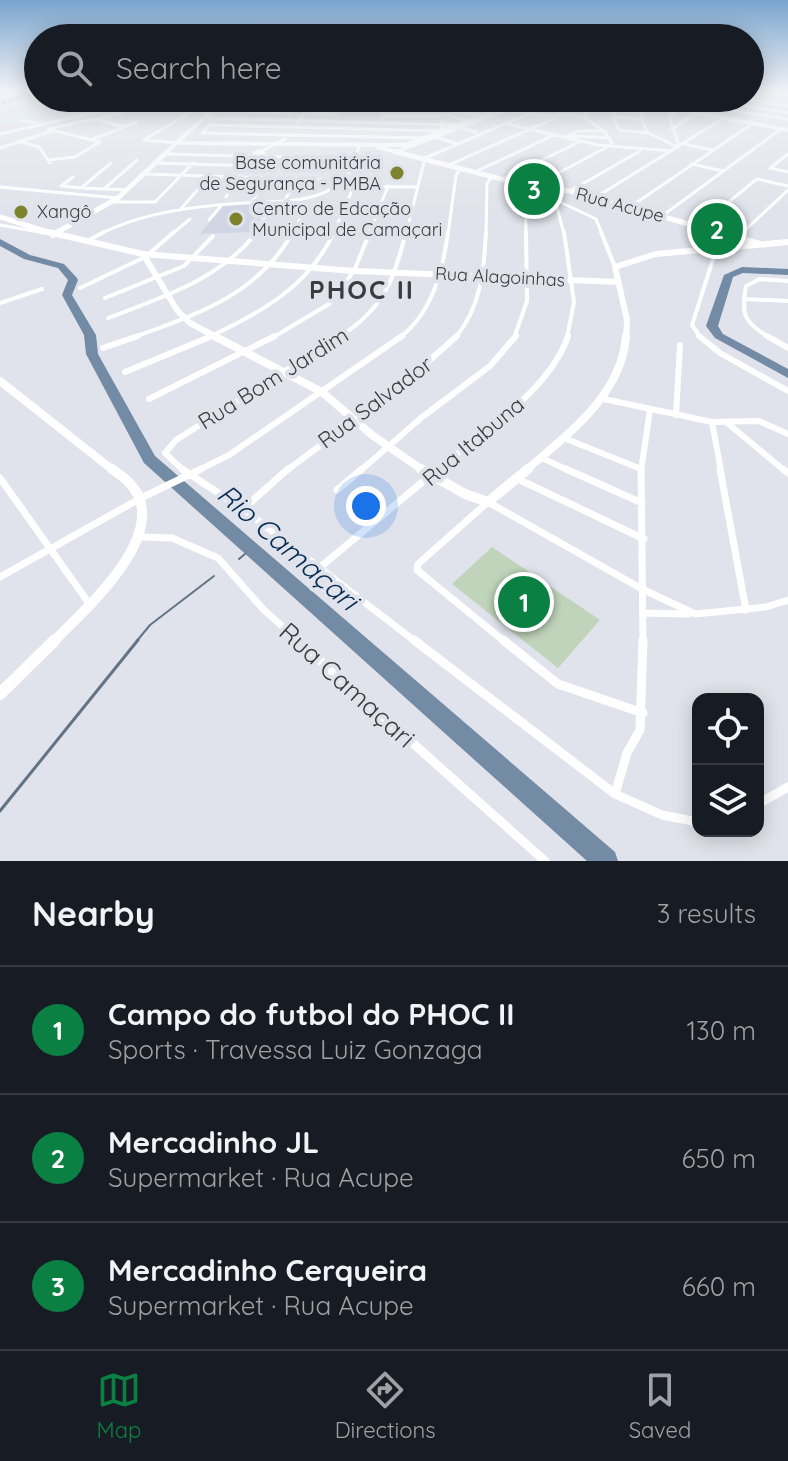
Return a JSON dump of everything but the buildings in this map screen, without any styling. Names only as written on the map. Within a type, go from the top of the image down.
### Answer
[{"type":"street","points":[[0,148],[49,130]]},
{"type":"street","points":[[18,141],[40,148],[49,161],[73,157],[100,143],[51,130]]},
{"type":"street","points":[[90,140],[116,130]]},
{"type":"street","points":[[160,130],[144,140],[377,147],[405,145],[442,131]]},
{"type":"street","points":[[0,217],[50,234],[115,200],[191,130]]},
{"type":"street","points":[[205,130],[202,133],[423,138]]},
{"type":"street","points":[[0,187],[156,202],[220,130]]},
{"type":"street","points":[[226,197],[259,154],[288,137],[292,130]]},
{"type":"street","points":[[427,130],[442,131]]},
{"type":"street","points":[[398,151],[449,130]]},
{"type":"street","points":[[471,130],[476,132]]},
{"type":"street","points":[[425,158],[493,130]]},
{"type":"street","points":[[449,165],[531,130]]},
{"type":"street","points":[[532,130],[570,137],[609,138]]},
{"type":"street","points":[[627,130],[648,133],[680,146],[712,150]]},
{"type":"street","points":[[673,130],[680,146]]},
{"type":"street","points":[[596,197],[705,130]]},
{"type":"street","points":[[630,207],[742,130]]},
{"type":"street","points":[[662,216],[779,130]]},
{"type":"street","points":[[570,137],[579,131],[604,131],[609,138],[609,146]]},
{"type":"street","points":[[475,172],[554,135]]},
{"type":"street","points":[[434,137],[458,144]]},
{"type":"street","points":[[570,137],[609,146],[672,151]]},
{"type":"street","points":[[503,179],[580,141]]},
{"type":"street","points":[[398,151],[405,145]]},
{"type":"street","points":[[534,186],[609,146]]},
{"type":"street","points":[[85,242],[125,221],[180,210],[252,202],[273,203],[329,190],[344,179],[359,147]]},
{"type":"street","name":"Rua Acupe","points":[[377,147],[492,177],[596,197],[769,246]]},
{"type":"street","points":[[570,191],[641,150]]},
{"type":"street","points":[[167,154],[259,154],[354,159]]},
{"type":"street","points":[[787,156],[770,168],[788,172]]},
{"type":"street","name":"Rua Bom Jardim","points":[[189,475],[166,457],[170,444],[365,319],[380,304],[396,272],[425,158]]},
{"type":"street","points":[[104,189],[137,160]]},
{"type":"street","points":[[81,188],[111,163]]},
{"type":"street","points":[[157,163],[350,169]]},
{"type":"street","points":[[692,164],[724,171]]},
{"type":"street","points":[[0,577],[141,498],[229,455],[415,324],[427,309],[440,275],[456,172],[461,168]]},
{"type":"street","points":[[145,174],[321,180]]},
{"type":"street","points":[[73,177],[61,186],[125,191]]},
{"type":"street","name":"Rua Salvador","points":[[243,509],[286,470],[453,339],[472,314],[482,276],[487,183],[492,177]]},
{"type":"street","points":[[252,202],[267,178]]},
{"type":"street","points":[[285,200],[297,178]]},
{"type":"street","points":[[180,210],[207,179]]},
{"type":"street","points":[[699,226],[757,179],[788,188],[738,237]]},
{"type":"street","points":[[337,490],[504,351],[524,319],[527,278],[525,184]]},
{"type":"street","points":[[125,372],[209,335],[287,295],[314,268],[354,186],[418,187]]},
{"type":"street","points":[[149,399],[246,353],[325,308],[354,271],[388,186]]},
{"type":"street","points":[[81,188],[81,191],[125,191]]},
{"type":"street","points":[[523,192],[555,200],[599,222],[615,267],[626,313],[626,344],[614,382],[604,399],[542,458],[418,564],[417,570],[558,684],[643,713]]},
{"type":"street","name":"Rua Itabuna","points":[[318,569],[432,476],[556,366],[574,319],[573,280],[555,200]]},
{"type":"street","points":[[108,318],[205,279],[232,262],[270,212],[273,203]]},
{"type":"street","points":[[209,220],[221,206]]},
{"type":"street","points":[[270,212],[377,216]]},
{"type":"street","points":[[103,348],[182,317],[244,288],[271,265],[304,212]]},
{"type":"street","points":[[151,252],[190,219]]},
{"type":"street","points":[[0,225],[143,256],[182,317],[209,335],[322,392],[389,447],[432,476],[465,494],[488,502],[642,589],[695,614]]},
{"type":"street","points":[[371,229],[406,230]]},
{"type":"street","points":[[105,298],[159,277],[195,257],[213,236]]},
{"type":"street","points":[[615,267],[656,254],[788,242]]},
{"type":"street","points":[[716,250],[692,325],[694,330],[713,347],[788,391]]},
{"type":"street","name":"Rua Alagoinhas","points":[[143,256],[151,252],[232,262],[354,271],[618,282]]},
{"type":"street","points":[[80,288],[143,256]]},
{"type":"street","points":[[788,281],[752,281],[746,286],[742,310],[747,322],[788,348]]},
{"type":"street","points":[[0,303],[42,289]]},
{"type":"street","points":[[744,299],[788,301]]},
{"type":"street","points":[[676,415],[680,345]]},
{"type":"street","points":[[0,381],[129,482],[141,498],[139,537],[125,561],[0,694]]},
{"type":"street","points":[[604,399],[712,422],[759,421],[788,434]]},
{"type":"street","points":[[615,794],[629,749],[640,730],[643,713],[644,539],[641,469],[650,410]]},
{"type":"street","points":[[712,422],[746,610]]},
{"type":"street","points":[[726,422],[788,473]]},
{"type":"street","points":[[564,438],[641,469]]},
{"type":"street","points":[[542,458],[642,503]]},
{"type":"street","points":[[189,475],[243,509],[615,794],[662,815],[692,821]]},
{"type":"street","points":[[0,478],[49,552],[88,602]]},
{"type":"street","points":[[518,479],[644,539]]},
{"type":"street","name":"Rua Camaçari","points":[[139,537],[172,538],[218,558],[264,610],[545,861]]},
{"type":"street","points":[[644,613],[695,614],[746,610],[788,600]]},
{"type":"street","points":[[764,801],[788,787]]},
{"type":"shaded area","name":"Centro de Edcação Municipal de Camaçari","points":[[252,203],[269,206],[252,232],[200,234],[223,206]]},
{"type":"green space","points":[[492,547],[600,620],[558,668],[452,584]]},
{"type":"waterway","name":"Rio Camaçari","points":[[0,242],[27,257],[61,266],[73,280],[67,295],[90,335],[92,354],[149,459],[606,861]]},
{"type":"waterway","name":"Rio Camaçari","points":[[788,272],[742,270],[729,275],[712,326],[719,336],[788,374]]},
{"type":"waterway","points":[[239,559],[252,548]]},
{"type":"waterway","points":[[136,642],[150,625],[214,576]]},
{"type":"waterway","points":[[0,811],[138,640]]},
{"type":"place","name":"Base comunitária de Segurança - PMBA","points":[[397,173]]},
{"type":"place","name":"Mercadinho Cerqueira","points":[[534,189]]},
{"type":"place","name":"Xangô","points":[[21,212]]},
{"type":"place","name":"Centro de Edcação Municipal de Camaçari","points":[[236,219]]},
{"type":"place","name":"Mercadinho JL","points":[[717,229]]},
{"type":"place","name":"Campo do futbol do PHOC II","points":[[524,602]]},
{"type":"district","name":"PHOC II","points":[[362,290]]}]
